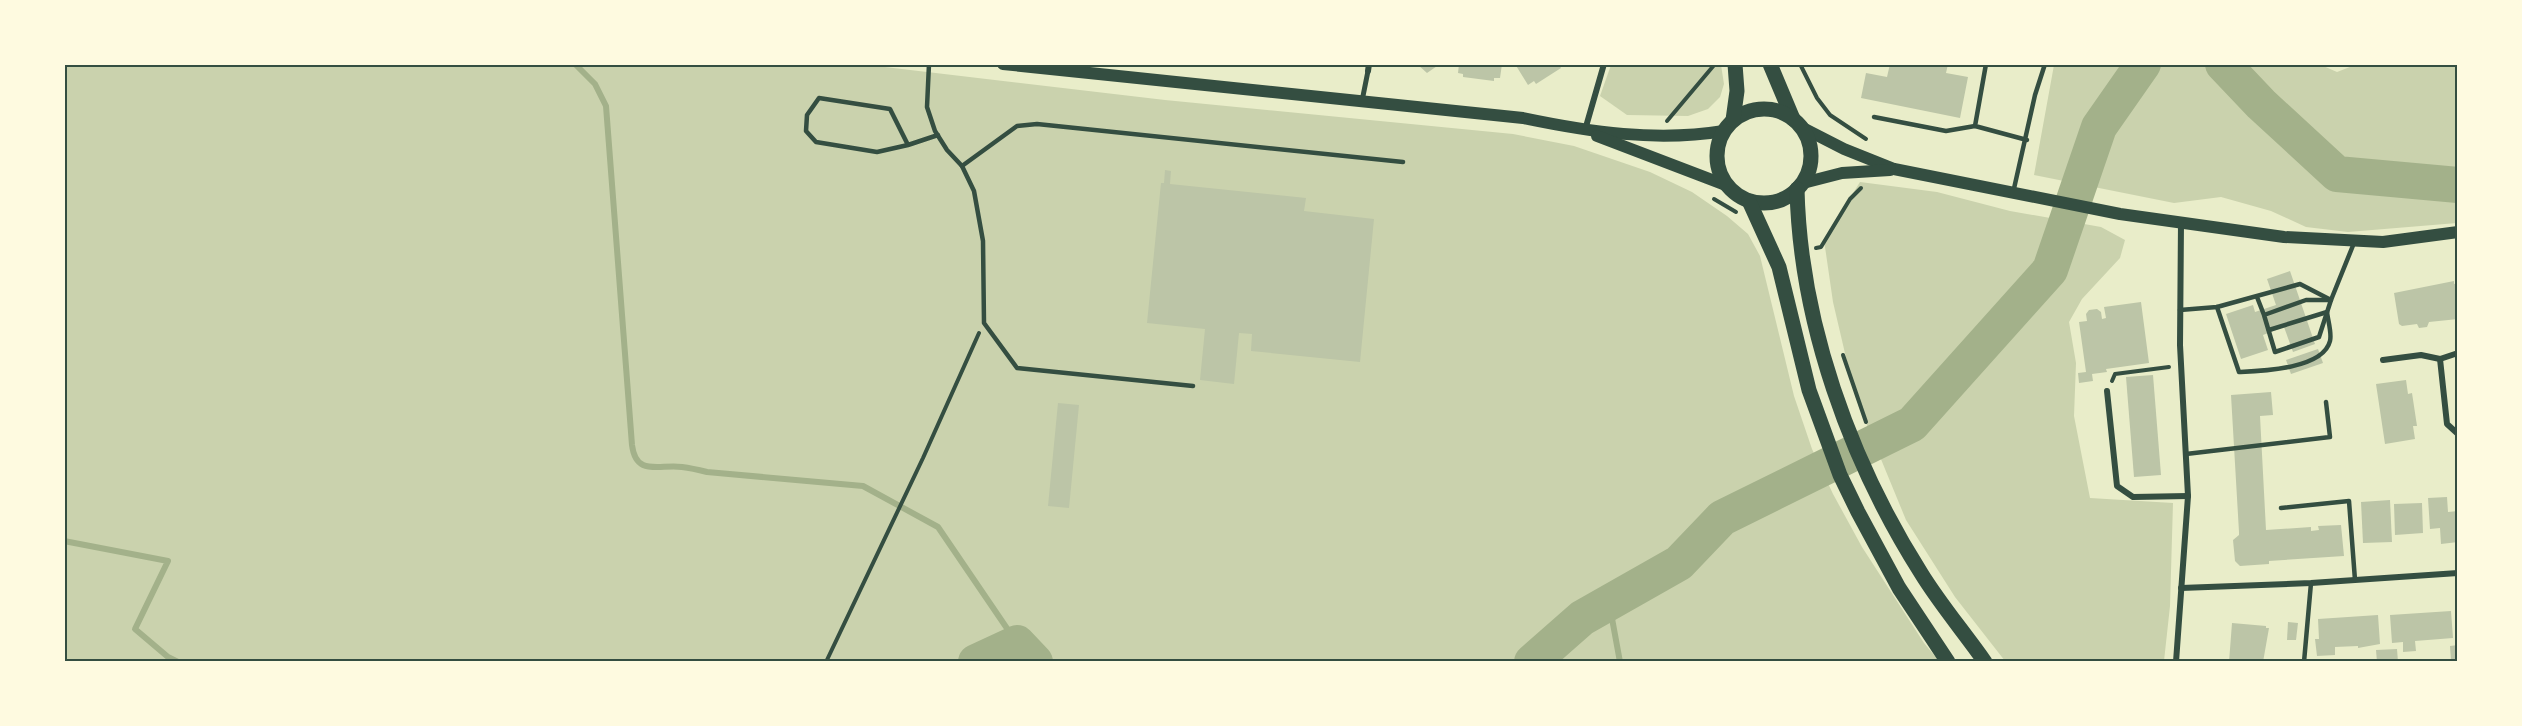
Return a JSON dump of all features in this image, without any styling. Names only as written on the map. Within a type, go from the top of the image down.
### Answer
[{"type":"main road","points":[[1003,64],[1362,100],[1523,118],[1585,131],[1667,137],[1728,126],[1747,112],[1770,109],[1844,149],[1894,170],[2120,214],[2284,237],[2355,241],[2383,242],[2457,232]]},
{"type":"main road","points":[[1728,186],[1720,173],[1717,158],[1718,144],[1728,126],[1737,90],[1735,64]]},
{"type":"main road","points":[[1770,64],[1797,123],[1808,140],[1810,165],[1800,186],[1803,252],[1820,345],[1848,427],[1899,537],[1936,597],[1985,662]]},
{"type":"main road","points":[[1585,131],[1728,186],[1749,201],[1769,203],[1784,199],[1800,186],[1825,176],[1894,170]]},
{"type":"main road","points":[[1749,201],[1779,267],[1809,390],[1840,475],[1899,588],[1948,662]]},
{"type":"street","points":[[1585,131],[1604,64]]},
{"type":"street","points":[[1362,100],[1369,68]]},
{"type":"street","points":[[2176,662],[2188,496],[2181,365],[2181,223]]},
{"type":"street","points":[[2383,360],[2421,355],[2440,359],[2457,353]]},
{"type":"street","points":[[2440,359],[2447,424],[2457,434]]},
{"type":"street","points":[[2107,391],[2117,486],[2133,497],[2188,496]]},
{"type":"street","points":[[2181,588],[2311,583],[2457,573]]},
{"type":"lane","points":[[929,64],[927,107],[938,135],[947,150],[962,166],[974,191],[983,241],[984,323],[1017,368],[1193,386]]},
{"type":"lane","points":[[1975,126],[1986,64]]},
{"type":"lane","points":[[2013,193],[2027,140],[2035,95],[2045,64]]},
{"type":"lane","points":[[908,145],[890,109],[819,98],[807,116],[806,131],[816,142],[877,152],[908,145],[938,135]]},
{"type":"lane","points":[[1874,117],[1946,131],[1975,126],[2027,140]]},
{"type":"lane","points":[[962,166],[1017,126],[1037,124],[1403,162]]},
{"type":"lane","points":[[2257,297],[2275,352],[2319,337],[2355,241]]},
{"type":"lane","points":[[2180,310],[2217,307],[2300,284],[2331,300]]},
{"type":"lane","points":[[2264,315],[2306,300],[2331,300]]},
{"type":"lane","points":[[2217,307],[2239,372],[2278,370],[2320,356],[2330,341],[2327,312]]},
{"type":"lane","points":[[2269,330],[2327,312]]},
{"type":"lane","points":[[2186,454],[2330,437],[2326,402]]},
{"type":"lane","points":[[2281,508],[2349,501],[2355,580]]},
{"type":"lane","points":[[2304,662],[2311,583]]},
{"type":"path","points":[[1667,137],[1667,119],[1715,64]]},
{"type":"path","points":[[1821,246],[1822,254]]},
{"type":"path","points":[[826,662],[984,323]]},
{"type":"path","points":[[1843,353],[1867,424]]},
{"type":"path","points":[[2107,391],[2115,374],[2181,365]]},
{"type":"green space","points":[[64,65],[868,65],[1165,100],[1513,134],[1574,146],[1650,172],[1692,192],[1727,216],[1748,234],[1760,256],[1794,396],[1812,449],[1862,547],[1924,643],[1939,661],[65,661]]},
{"type":"green space","points":[[1611,65],[1721,65],[1724,84],[1720,97],[1708,109],[1688,116],[1627,115],[1600,96]]},
{"type":"green space","points":[[2054,65],[2321,65],[2337,72],[2355,65],[2457,65],[2457,223],[2348,232],[2306,227],[2271,211],[2221,197],[2174,203],[2034,175]]},
{"type":"green space","points":[[1860,182],[1937,192],[2010,211],[2101,227],[2125,240],[2120,258],[2082,299],[2069,322],[2076,363],[2074,416],[2090,498],[2173,503],[2170,606],[2164,661],[2005,661],[1955,597],[1906,520],[1855,396],[1833,302],[1824,240]]},
{"type":"building","points":[[1417,64],[1440,64],[1427,73]]},
{"type":"building","points":[[1459,64],[1502,64],[1500,78],[1494,78],[1494,81],[1463,77],[1463,74],[1458,73]]},
{"type":"building","points":[[1515,64],[1559,64],[1561,68],[1536,84],[1534,81],[1528,85]]},
{"type":"building","points":[[1890,64],[1948,64],[1946,73],[1968,77],[1960,118],[1861,98],[1866,73],[1887,77]]},
{"type":"building","points":[[1165,170],[1171,171],[1170,184],[1306,198],[1304,211],[1374,219],[1360,362],[1251,351],[1252,334],[1239,333],[1234,384],[1200,380],[1205,329],[1147,323],[1161,183],[1164,183]]},
{"type":"building","points":[[2290,271],[2315,344],[2293,352],[2284,327],[2263,335],[2268,350],[2241,359],[2226,314],[2253,305],[2255,312],[2276,305],[2267,279]]},
{"type":"building","points":[[2454,281],[2454,284],[2458,283],[2458,319],[2429,322],[2427,327],[2419,328],[2417,324],[2402,326],[2399,324],[2394,293]]},
{"type":"building","points":[[2141,302],[2149,363],[2106,369],[2107,372],[2092,374],[2093,381],[2079,383],[2078,373],[2086,372],[2079,322],[2087,321],[2086,314],[2089,310],[2097,309],[2101,312],[2102,319],[2106,318],[2104,307]]},
{"type":"building","points":[[2318,349],[2323,363],[2291,374],[2286,360]]},
{"type":"building","points":[[2153,375],[2161,475],[2134,477],[2126,377]]},
{"type":"building","points":[[2406,380],[2408,394],[2412,393],[2417,426],[2413,426],[2415,439],[2385,444],[2376,384]]},
{"type":"building","points":[[2271,392],[2273,415],[2260,416],[2266,530],[2311,527],[2311,531],[2319,530],[2318,526],[2341,525],[2344,556],[2269,561],[2269,564],[2240,566],[2235,561],[2233,540],[2239,532],[2231,395]]},
{"type":"building","points":[[1058,403],[1079,405],[1069,508],[1048,506]]},
{"type":"building","points":[[2447,497],[2448,512],[2458,511],[2458,542],[2441,544],[2440,528],[2430,529],[2428,498]]},
{"type":"building","points":[[2390,500],[2392,542],[2363,543],[2361,502]]},
{"type":"building","points":[[2422,503],[2423,533],[2395,535],[2394,504]]},
{"type":"building","points":[[2451,611],[2453,638],[2415,641],[2416,651],[2403,652],[2403,642],[2392,643],[2390,615]]},
{"type":"building","points":[[2378,615],[2380,644],[2358,648],[2358,646],[2335,647],[2335,655],[2317,656],[2315,639],[2319,639],[2318,619]]},
{"type":"building","points":[[2288,622],[2298,623],[2296,640],[2287,640]]},
{"type":"building","points":[[2232,623],[2269,628],[2263,662],[2229,662]]},
{"type":"building","points":[[2458,645],[2458,661],[2451,661],[2450,646]]},
{"type":"building","points":[[2397,649],[2398,662],[2377,662],[2376,650]]},
{"type":"waterway","points":[[575,64],[595,84],[606,106],[632,445],[638,462],[650,467],[682,467],[707,472],[863,486],[938,527],[1017,643]]},
{"type":"waterway","points":[[1532,662],[1582,618],[1679,563],[1722,518],[1912,424],[2050,270],[2099,127],[2143,64]]},
{"type":"waterway","points":[[2223,64],[2261,104],[2337,174],[2458,185]]},
{"type":"waterway","points":[[64,541],[168,561],[135,629],[168,657],[178,662]]},
{"type":"waterway","points":[[1609,602],[1620,662]]},
{"type":"waterway","points":[[976,662],[1017,643],[1035,662]]}]
